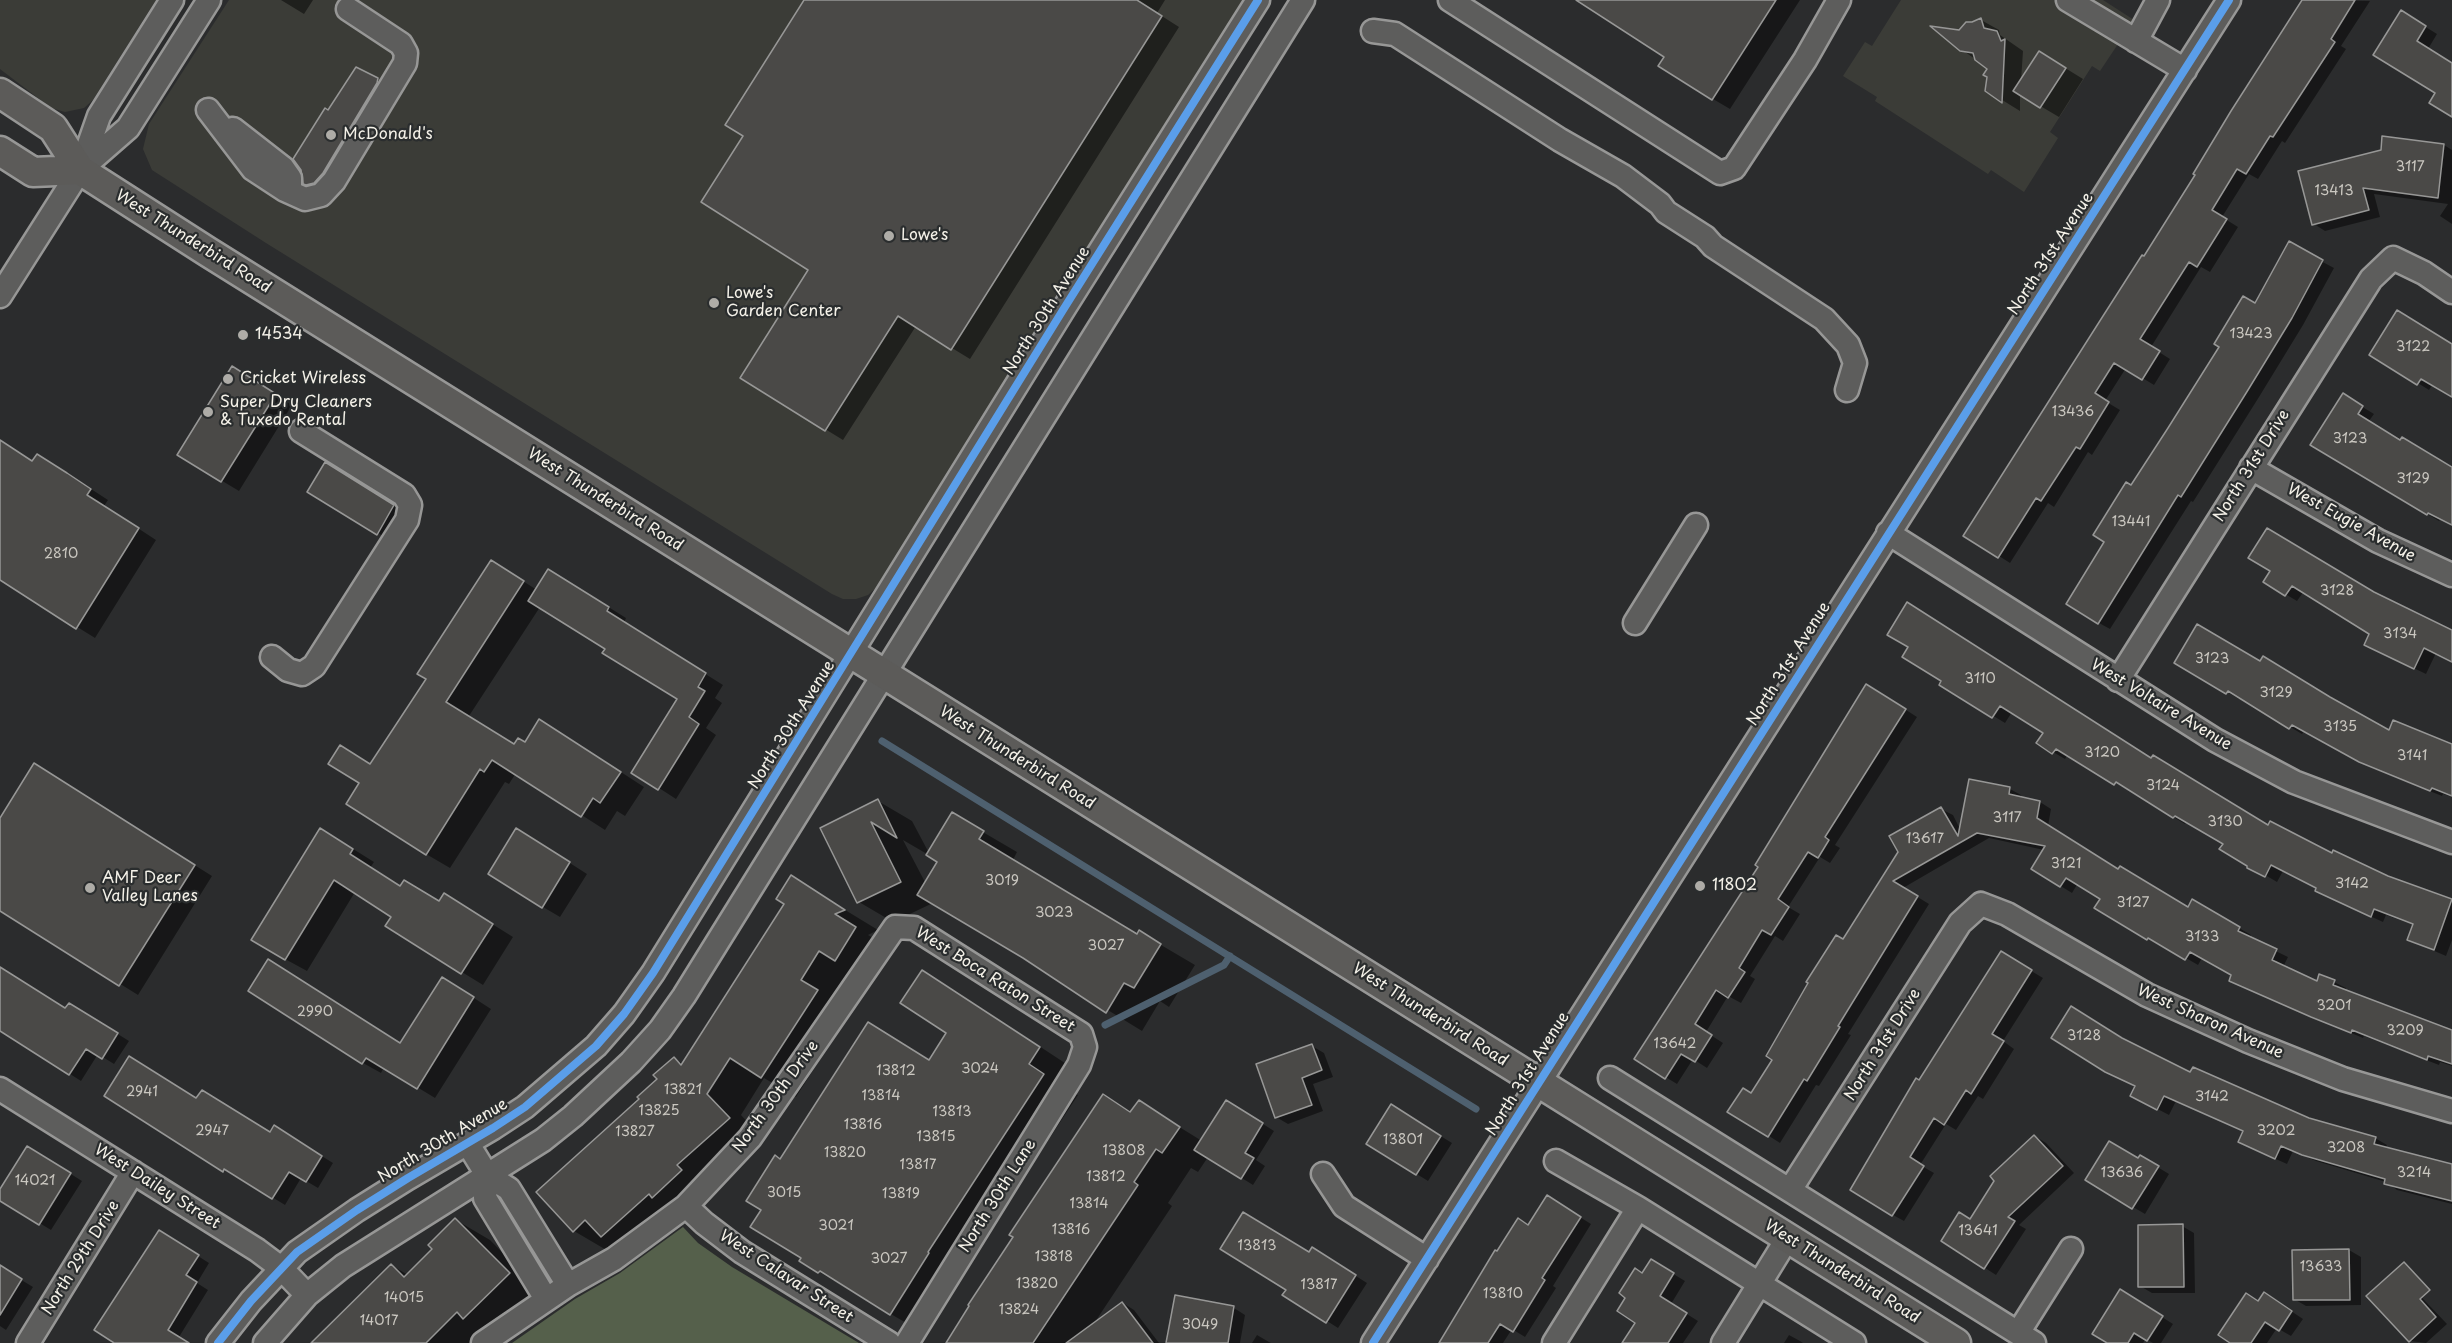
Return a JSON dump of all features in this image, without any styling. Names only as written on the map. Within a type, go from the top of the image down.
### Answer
[{"type":"main road","name":"West Thunderbird Road","points":[[0,93],[53,128],[80,170],[851,655],[1956,1343]]},
{"type":"main road","points":[[0,151],[33,172],[80,170]]},
{"type":"street","points":[[80,170],[99,116],[172,0]]},
{"type":"street","points":[[0,296],[7,267],[80,170],[128,128],[209,0]]},
{"type":"street","name":"North 30th Avenue","points":[[218,1343],[251,1301],[304,1247],[357,1210],[525,1107],[596,1046],[624,1014],[653,973],[1063,310],[1258,0]]},
{"type":"street","points":[[265,1343],[306,1295],[343,1266],[543,1140],[573,1116],[631,1062],[660,1030],[684,996],[1303,0]]},
{"type":"street","points":[[1450,0],[1482,9],[1720,173],[1734,168],[1805,60],[1839,0]]},
{"type":"street","points":[[2068,0],[2185,70]]},
{"type":"street","points":[[2136,41],[2158,0]]},
{"type":"street","name":"North 31st Avenue","points":[[1373,1343],[1537,1082],[2229,0]]},
{"type":"street","points":[[208,110],[253,169],[305,199],[321,195],[328,188],[405,63],[406,53],[401,44],[348,9]]},
{"type":"street","points":[[1373,32],[1395,34],[1560,140],[1623,176],[1660,204],[1666,212],[1704,237],[1713,246],[1824,319],[1848,345],[1855,363],[1847,390]]},
{"type":"street","name":"North 31st Drive","points":[[2118,680],[2371,279],[2393,258],[2424,273],[2452,292]]},
{"type":"street","points":[[272,657],[288,670],[302,674],[315,666],[407,520],[410,505],[404,495],[301,431]]},
{"type":"street","name":"West Eugie Avenue","points":[[2251,468],[2378,541],[2452,575]]},
{"type":"street","points":[[1635,623],[1696,525]]},
{"type":"street","name":"West Voltaire Avenue","points":[[1888,533],[2215,740],[2294,782],[2452,842]]},
{"type":"street","name":"North 31st Drive","points":[[1790,1190],[1960,922],[1981,904]]},
{"type":"street","name":"West Sharon Avenue","points":[[1981,904],[2007,914],[2147,995],[2248,1041],[2343,1079],[2452,1111]]},
{"type":"street","name":"West Boca Raton Street","points":[[894,927],[915,928],[1081,1034],[1084,1047]]},
{"type":"street","name":"North 30th Drive","points":[[483,1343],[546,1299],[614,1259],[686,1206],[750,1138],[894,927]]},
{"type":"street","name":"North 30th Lane","points":[[907,1343],[1079,1065],[1084,1047]]},
{"type":"street","points":[[1610,1078],[2026,1338],[2071,1249]]},
{"type":"street","name":"West Dailey Street","points":[[0,1089],[257,1250],[281,1268],[306,1295]]},
{"type":"street","points":[[468,1144],[487,1176],[509,1189],[568,1285]]},
{"type":"street","points":[[1556,1161],[1638,1208],[1854,1343]]},
{"type":"street","name":"North 29th Drive","points":[[28,1343],[133,1172]]},
{"type":"street","points":[[1323,1174],[1344,1206],[1427,1259]]},
{"type":"street","points":[[487,1176],[485,1198],[546,1299]]},
{"type":"street","name":"West Calavar Street","points":[[686,1206],[742,1252],[889,1343]]},
{"type":"street","points":[[1554,1343],[1638,1208]]},
{"type":"street","points":[[1723,1343],[1787,1239]]},
{"type":"shaded area","points":[[0,0],[156,0],[93,100],[84,108],[65,112],[51,108],[0,69]]},
{"type":"shaded area","points":[[229,0],[1244,0],[878,586],[868,595],[856,599],[843,599],[266,243],[152,170],[143,149],[149,124]]},
{"type":"shaded area","points":[[1901,0],[2103,0],[2134,20],[2100,71],[2092,66],[2050,132],[2058,138],[2024,192],[1991,170],[1988,174],[1875,101],[1877,97],[1843,76],[1865,42],[1872,46]]},
{"type":"green space","points":[[683,1227],[698,1243],[732,1267],[859,1343],[512,1343],[575,1299],[620,1273]]},
{"type":"building","name":"Lowe's","points":[[804,0],[1137,0],[1162,16],[951,350],[898,316],[825,431],[740,378],[808,270],[701,202],[743,136],[725,125]]},
{"type":"building","points":[[1576,0],[1776,0],[1712,100],[1658,66],[1664,57]]},
{"type":"building","points":[[2302,0],[2355,0],[2331,39],[2335,42],[2273,137],[2270,136],[2246,174],[2237,169],[2212,210],[2227,219],[2197,267],[2189,262],[2140,339],[2160,351],[2142,380],[2114,363],[2095,393],[2109,402],[2080,449],[2076,447],[2041,501],[2036,498],[1998,558],[1963,536],[2142,255],[2144,256],[2195,175],[2193,174],[2231,111]]},
{"type":"building","points":[[2401,10],[2426,26],[2417,41],[2452,63],[2452,117],[2429,103],[2435,93],[2373,55]]},
{"type":"building","points":[[1981,18],[1984,28],[1997,31],[2001,41],[2005,39],[2002,103],[1985,91],[1987,77],[1983,75],[1987,69],[1975,60],[1973,53],[1960,51],[1930,26],[1959,30],[1966,22]]},
{"type":"building","points":[[2039,51],[2066,68],[2040,108],[2013,91]]},
{"type":"building","name":"McDonald's","points":[[356,67],[378,78],[377,83],[323,173],[314,183],[303,184],[301,170],[293,159],[325,108],[328,110]]},
{"type":"building","points":[[2382,136],[2444,144],[2438,198],[2363,188],[2369,210],[2312,225],[2298,171],[2381,150]]},
{"type":"building","points":[[2289,241],[2323,260],[2292,318],[2248,390],[2181,497],[2178,495],[2098,624],[2066,604],[2104,542],[2093,535],[2126,482],[2131,485],[2219,347],[2214,344],[2243,296],[2255,303]]},
{"type":"building","points":[[2397,310],[2452,344],[2452,397],[2421,379],[2417,385],[2369,355]]},
{"type":"building","points":[[232,366],[276,394],[221,482],[177,455]]},
{"type":"building","points":[[2343,393],[2363,406],[2358,414],[2400,440],[2402,437],[2452,467],[2452,525],[2428,513],[2427,515],[2310,445]]},
{"type":"building","points":[[0,440],[32,461],[37,454],[91,489],[87,495],[139,528],[76,629],[0,580]]},
{"type":"building","points":[[325,462],[394,505],[377,535],[307,492]]},
{"type":"building","points":[[2267,528],[2374,592],[2452,630],[2452,662],[2424,648],[2414,669],[2364,645],[2369,634],[2292,586],[2285,596],[2263,582],[2270,571],[2248,558]]},
{"type":"building","points":[[491,560],[524,581],[446,702],[514,744],[518,738],[525,742],[539,719],[621,772],[600,803],[593,798],[581,817],[492,760],[484,772],[480,769],[426,855],[346,804],[359,783],[328,764],[340,745],[370,764],[426,679],[417,674]]},
{"type":"building","points":[[548,569],[609,607],[607,611],[706,673],[698,687],[705,691],[689,717],[699,724],[658,790],[631,773],[677,699],[602,653],[605,649],[528,601]]},
{"type":"building","points":[[1907,602],[2151,758],[2153,755],[2268,825],[2270,821],[2332,853],[2333,850],[2388,876],[2452,899],[2434,950],[2407,940],[2413,924],[2374,909],[2371,917],[2315,891],[2316,888],[2271,865],[2265,877],[2247,868],[2219,849],[2223,844],[2175,816],[2173,818],[2116,782],[2114,785],[2056,749],[2052,754],[2036,743],[2043,733],[2000,706],[1992,718],[1939,685],[1941,681],[1902,657],[1908,647],[1887,635]]},
{"type":"building","points":[[2197,624],[2260,661],[2263,656],[2389,730],[2393,720],[2452,744],[2452,796],[2432,788],[2430,791],[2359,762],[2292,725],[2289,729],[2228,691],[2226,694],[2174,663]]},
{"type":"building","points":[[1866,684],[1906,709],[1825,837],[1829,840],[1818,858],[1808,852],[1778,899],[1789,907],[1771,935],[1762,930],[1739,968],[1745,972],[1728,998],[1716,990],[1695,1024],[1712,1035],[1695,1062],[1681,1054],[1665,1079],[1634,1059],[1758,867],[1755,865]]},
{"type":"building","name":"AMF Deer Valley Lanes","points":[[34,763],[195,865],[119,986],[0,911],[0,818]]},
{"type":"building","points":[[1969,779],[2010,787],[2009,794],[2040,801],[2037,818],[2118,869],[2120,866],[2188,907],[2192,899],[2240,927],[2238,931],[2277,949],[2272,960],[2317,981],[2319,974],[2335,980],[2333,985],[2452,1030],[2452,1064],[2428,1056],[2427,1060],[2352,1030],[2351,1033],[2311,1017],[2229,981],[2231,975],[2190,952],[2185,960],[2094,908],[2100,899],[2066,878],[2060,887],[2031,869],[2045,846],[1977,833],[1893,881],[1918,896],[1807,1081],[1804,1079],[1768,1137],[1727,1112],[1743,1088],[1751,1093],[1772,1060],[1766,1056],[1808,983],[1806,982],[1836,935],[1843,939],[1898,852],[1889,836],[1941,807],[1958,836]]},
{"type":"building","points":[[878,799],[897,838],[871,822],[901,882],[857,903],[820,828]]},
{"type":"building","points":[[952,812],[984,831],[979,839],[1137,934],[1139,930],[1161,944],[1134,988],[1124,983],[1106,1013],[1023,958],[917,895],[937,862],[926,855]]},
{"type":"building","points":[[320,828],[353,849],[350,854],[400,886],[404,880],[439,901],[444,893],[493,924],[461,974],[385,926],[391,917],[334,880],[285,960],[251,940]]},
{"type":"building","points":[[516,828],[570,862],[542,908],[488,874]]},
{"type":"building","points":[[791,875],[845,910],[835,914],[856,927],[835,961],[819,951],[801,980],[818,990],[761,1078],[730,1058],[707,1094],[730,1118],[677,1165],[682,1170],[652,1198],[649,1194],[601,1237],[585,1220],[573,1232],[536,1192],[639,1099],[637,1097],[657,1079],[653,1075],[674,1057],[681,1065],[784,904],[776,899]]},
{"type":"building","points":[[2001,951],[2032,970],[1992,1034],[2004,1041],[1971,1094],[1966,1090],[1944,1125],[1934,1118],[1910,1157],[1924,1166],[1892,1216],[1850,1190],[1916,1078],[1919,1080]]},
{"type":"building","points":[[268,959],[400,1043],[442,977],[474,997],[417,1089],[366,1058],[362,1064],[248,991]]},
{"type":"building","points":[[0,967],[65,1008],[69,1003],[118,1033],[102,1059],[86,1049],[69,1075],[0,1031]]},
{"type":"building","points":[[922,970],[1040,1047],[1029,1064],[1044,1074],[928,1252],[890,1315],[820,1271],[818,1273],[799,1261],[801,1258],[750,1227],[761,1210],[746,1201],[775,1155],[780,1159],[868,1022],[929,1060],[946,1033],[900,1003]]},
{"type":"building","points":[[2071,1006],[2122,1038],[2190,1072],[2193,1067],[2309,1118],[2376,1137],[2374,1144],[2452,1164],[2452,1201],[2384,1184],[2385,1179],[2302,1155],[2281,1146],[2275,1159],[2238,1142],[2243,1131],[2164,1096],[2157,1110],[2130,1096],[2135,1086],[2105,1072],[2051,1038]]},
{"type":"building","points":[[1312,1044],[1322,1070],[1302,1078],[1312,1105],[1275,1118],[1256,1064]]},
{"type":"building","points":[[129,1056],[196,1098],[202,1090],[270,1132],[274,1125],[322,1156],[306,1182],[289,1172],[272,1199],[224,1169],[223,1172],[104,1096]]},
{"type":"building","points":[[1103,1094],[1130,1112],[1139,1100],[1180,1127],[1162,1153],[1156,1149],[1134,1182],[1138,1185],[1033,1343],[946,1343],[1013,1237],[1009,1235]]},
{"type":"building","points":[[1226,1100],[1263,1123],[1245,1153],[1254,1158],[1241,1179],[1194,1150]]},
{"type":"building","points":[[1391,1104],[1441,1136],[1416,1175],[1366,1144]]},
{"type":"building","points":[[2034,1135],[2063,1166],[2008,1217],[2015,1221],[1984,1269],[1941,1241],[1959,1212],[1970,1219],[1994,1181],[1990,1176]]},
{"type":"building","points":[[2109,1141],[2138,1158],[2140,1155],[2159,1166],[2132,1209],[2085,1180]]},
{"type":"building","points":[[27,1146],[71,1173],[39,1225],[0,1201],[0,1189]]},
{"type":"building","points":[[1547,1195],[1581,1217],[1542,1278],[1545,1280],[1513,1332],[1500,1324],[1488,1343],[1439,1343],[1495,1250],[1497,1251],[1518,1218],[1528,1225]]},
{"type":"building","points":[[1243,1212],[1309,1252],[1312,1247],[1356,1275],[1326,1323],[1282,1295],[1286,1290],[1220,1249]]},
{"type":"building","points":[[455,1218],[510,1273],[463,1319],[457,1312],[426,1343],[311,1343],[391,1264],[404,1277],[432,1249],[428,1245]]},
{"type":"building","points":[[2183,1224],[2184,1287],[2138,1287],[2138,1225]]},
{"type":"building","points":[[159,1230],[199,1255],[186,1275],[197,1282],[168,1330],[189,1343],[114,1343],[94,1330]]},
{"type":"building","points":[[2349,1249],[2350,1300],[2293,1300],[2292,1250]]},
{"type":"building","points":[[1651,1259],[1674,1273],[1660,1296],[1687,1313],[1668,1343],[1622,1343],[1635,1323],[1617,1311],[1625,1298],[1619,1293],[1635,1268],[1642,1273]]},
{"type":"building","points":[[2404,1262],[2430,1290],[2420,1299],[2436,1317],[2409,1342],[2366,1296]]},
{"type":"building","points":[[0,1265],[22,1279],[0,1315]]},
{"type":"building","points":[[2120,1289],[2163,1316],[2147,1341],[2134,1333],[2128,1343],[2107,1343],[2092,1334]]},
{"type":"building","points":[[2264,1292],[2292,1311],[2279,1331],[2265,1322],[2251,1343],[2230,1343],[2218,1335],[2246,1293],[2258,1301]]},
{"type":"building","points":[[1175,1295],[1234,1306],[1228,1343],[1166,1343]]},
{"type":"building","points":[[1122,1302],[1153,1343],[1066,1343]]},
{"type":"waterway","points":[[882,741],[1476,1109]]},
{"type":"waterway","points":[[1105,1025],[1224,965],[1230,956]]},
{"type":"cycle path","points":[[218,1343],[251,1301],[297,1252],[357,1210],[525,1107],[596,1046],[624,1014],[653,973],[1063,310],[1258,0]]},
{"type":"cycle path","points":[[1373,1343],[2229,0]]},
{"type":"place","name":"McDonald's","points":[[331,135]]},
{"type":"place","name":"Lowe's","points":[[889,236]]},
{"type":"place","name":"Lowe's Garden Center","points":[[714,303]]},
{"type":"place","name":"14534","points":[[243,335]]},
{"type":"place","name":"Cricket Wireless","points":[[228,379]]},
{"type":"place","name":"Super Dry Cleaners & Tuxedo Rental","points":[[208,412]]},
{"type":"place","name":"11802","points":[[1700,886]]},
{"type":"place","name":"AMF Deer Valley Lanes","points":[[90,888]]}]
